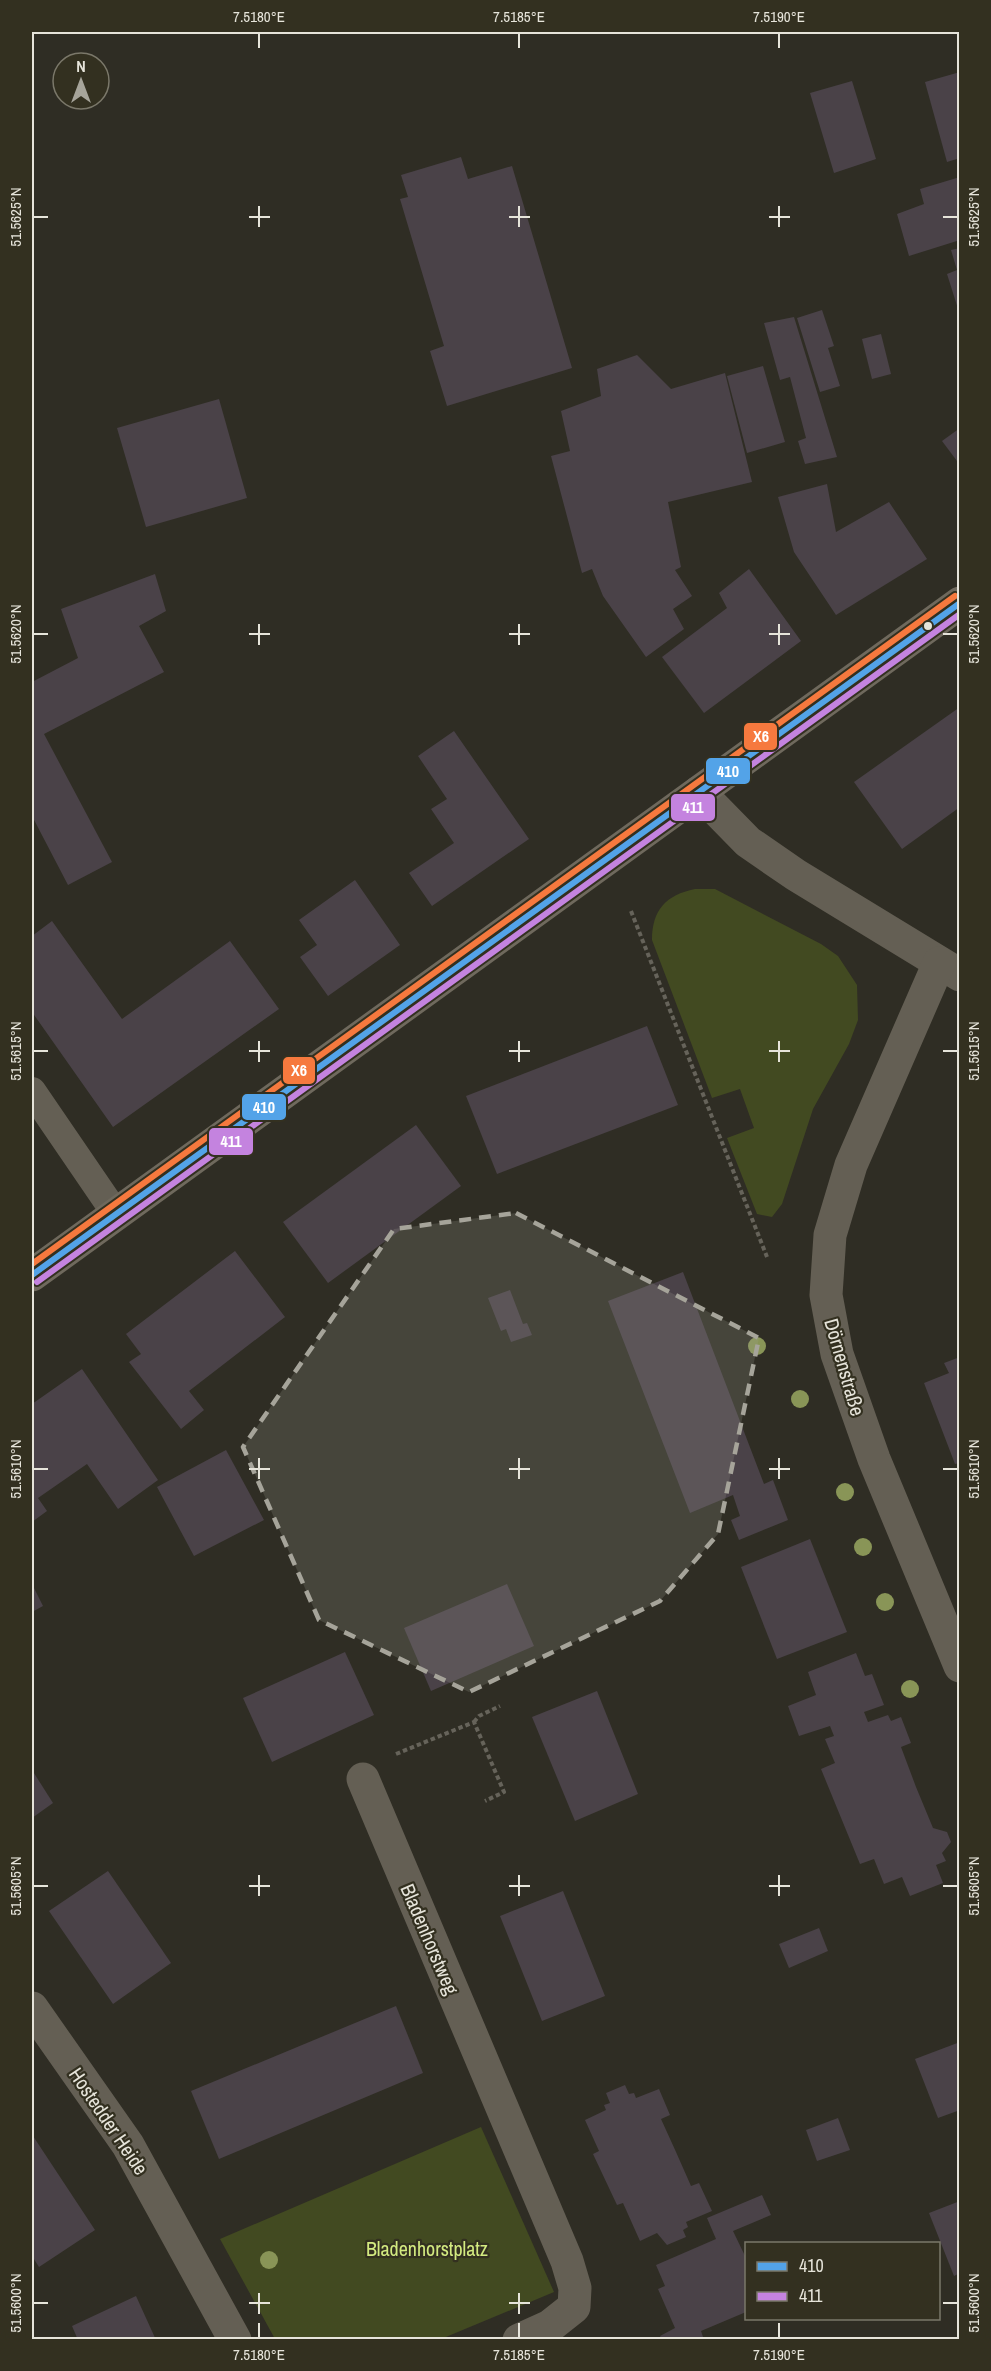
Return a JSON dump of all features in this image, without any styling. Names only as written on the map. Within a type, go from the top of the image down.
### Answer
[{"type":"main road","points":[[32,1275],[960,603]]},
{"type":"street","points":[[699,792],[748,842],[796,875],[949,969]]},
{"type":"street","name":"Dörnenstraße","points":[[949,969],[851,1165],[830,1235],[826,1295],[837,1353],[874,1459],[960,1666]]},
{"type":"street","name":"Bladenhorstweg","points":[[363,1779],[567,2261],[574,2288],[574,2307],[550,2326],[519,2340]]},
{"type":"street","name":"Hostedder Heide","points":[[32,2008],[128,2145],[235,2340]]},
{"type":"lane","points":[[32,1091],[116,1214]]},
{"type":"path","points":[[631,911],[767,1257]]},
{"type":"path","points":[[390,1756],[474,1722],[479,1716],[500,1706]]},
{"type":"path","points":[[474,1722],[504,1792],[485,1801]]},
{"type":"highlighted area","points":[[516,1213],[759,1338],[718,1534],[660,1601],[469,1692],[319,1620],[243,1447],[394,1229]]},
{"type":"green space","points":[[695,889],[715,889],[821,944],[838,956],[857,985],[858,1020],[849,1044],[813,1109],[782,1204],[772,1217],[757,1214],[727,1138],[754,1128],[740,1089],[712,1098],[652,940],[655,920],[663,906],[676,895]]},
{"type":"green space","name":"Bladenhorstplatz","points":[[481,2127],[554,2292],[441,2339],[275,2339],[220,2239]]},
{"type":"building","points":[[960,72],[960,158],[947,162],[925,82]]},
{"type":"building","points":[[852,81],[876,159],[834,173],[810,93]]},
{"type":"building","points":[[461,157],[468,179],[512,166],[572,368],[447,406],[430,351],[444,346],[400,199],[408,197],[401,175]]},
{"type":"building","points":[[960,177],[960,240],[909,256],[897,214],[924,204],[920,189]]},
{"type":"building","points":[[960,248],[959,312],[947,274],[957,270],[951,250]]},
{"type":"building","points":[[822,310],[834,346],[828,348],[840,386],[820,392],[797,318]]},
{"type":"building","points":[[794,317],[837,457],[805,464],[798,441],[806,438],[790,377],[780,380],[764,323]]},
{"type":"building","points":[[881,334],[891,374],[872,379],[862,339]]},
{"type":"building","points":[[637,355],[671,389],[725,373],[752,482],[668,502],[681,567],[675,570],[692,596],[673,609],[684,629],[646,657],[603,596],[592,569],[582,573],[551,456],[570,451],[561,411],[601,396],[597,369]]},
{"type":"building","points":[[763,366],[785,442],[747,453],[727,376]]},
{"type":"building","points":[[219,399],[247,498],[146,527],[117,428]]},
{"type":"building","points":[[960,428],[960,465],[942,441]]},
{"type":"building","points":[[827,484],[836,532],[889,502],[927,559],[836,615],[794,552],[778,497]]},
{"type":"building","points":[[749,569],[801,641],[704,713],[662,657],[727,608],[719,593]]},
{"type":"building","points":[[155,574],[166,611],[139,626],[164,672],[44,734],[112,862],[68,885],[32,816],[32,682],[78,658],[61,609]]},
{"type":"building","points":[[960,707],[960,807],[902,849],[854,782]]},
{"type":"building","points":[[454,731],[529,839],[432,906],[409,873],[454,843],[431,809],[447,799],[418,756]]},
{"type":"building","points":[[355,880],[400,945],[328,996],[300,957],[317,945],[299,920]]},
{"type":"building","points":[[52,921],[122,1019],[230,941],[279,1009],[113,1127],[32,1012],[32,936]]},
{"type":"building","points":[[647,1026],[678,1105],[497,1174],[466,1096]]},
{"type":"building","points":[[416,1125],[461,1186],[328,1283],[283,1222]]},
{"type":"building","points":[[235,1251],[285,1317],[189,1391],[204,1410],[181,1429],[129,1362],[141,1354],[126,1334]]},
{"type":"building","points":[[683,1272],[764,1484],[773,1480],[788,1520],[739,1540],[731,1520],[740,1516],[733,1495],[690,1513],[608,1301]]},
{"type":"building","points":[[510,1290],[523,1324],[527,1323],[532,1335],[511,1342],[506,1329],[501,1331],[488,1298]]},
{"type":"building","points":[[960,1357],[960,1463],[955,1464],[924,1383],[949,1373],[944,1363]]},
{"type":"building","points":[[82,1369],[158,1480],[118,1509],[87,1464],[38,1498],[47,1511],[32,1522],[32,1404]]},
{"type":"building","points":[[226,1450],[264,1520],[194,1556],[157,1487]]},
{"type":"building","points":[[810,1539],[847,1632],[777,1659],[741,1567]]},
{"type":"building","points":[[32,1584],[43,1606],[32,1612]]},
{"type":"building","points":[[507,1584],[534,1646],[431,1691],[404,1628]]},
{"type":"building","points":[[345,1652],[374,1715],[272,1762],[243,1698]]},
{"type":"building","points":[[856,1653],[865,1676],[872,1674],[884,1705],[864,1712],[868,1722],[888,1715],[891,1721],[901,1717],[911,1743],[901,1747],[916,1787],[933,1828],[947,1832],[951,1842],[942,1853],[946,1861],[936,1865],[943,1883],[910,1896],[902,1877],[884,1884],[874,1859],[860,1864],[821,1769],[835,1763],[825,1739],[834,1736],[830,1726],[799,1736],[788,1706],[816,1695],[808,1672]]},
{"type":"building","points":[[597,1691],[638,1794],[575,1821],[532,1717]]},
{"type":"building","points":[[32,1770],[53,1803],[32,1818]]},
{"type":"building","points":[[108,1871],[171,1963],[113,2004],[49,1911]]},
{"type":"building","points":[[563,1891],[605,1996],[542,2021],[500,1916]]},
{"type":"building","points":[[819,1928],[828,1951],[789,1968],[779,1944]]},
{"type":"building","points":[[396,2006],[423,2073],[219,2159],[191,2091]]},
{"type":"building","points":[[960,2042],[960,2110],[938,2118],[915,2059]]},
{"type":"building","points":[[625,2085],[629,2094],[634,2093],[636,2098],[659,2089],[670,2115],[661,2119],[691,2186],[699,2183],[712,2211],[686,2222],[688,2227],[683,2230],[686,2237],[667,2245],[657,2233],[640,2241],[623,2203],[617,2205],[593,2154],[599,2151],[585,2120],[606,2110],[604,2105],[610,2103],[606,2093]]},
{"type":"building","points":[[838,2118],[850,2150],[817,2161],[806,2130]]},
{"type":"building","points":[[33,2136],[95,2230],[39,2267],[32,2256]]},
{"type":"building","points":[[762,2195],[771,2215],[733,2231],[745,2256],[745,2312],[701,2331],[704,2340],[662,2340],[660,2336],[675,2328],[658,2289],[665,2286],[656,2265],[716,2239],[707,2218]]},
{"type":"building","points":[[960,2201],[960,2273],[954,2276],[929,2213]]},
{"type":"building","points":[[136,2296],[156,2340],[78,2340],[72,2326]]},
{"type":"transit line","name":"X6","points":[[32,1264],[955,596]]},
{"type":"transit line","name":"410","points":[[32,1275],[960,603]]},
{"type":"transit line","name":"411","points":[[37,1282],[960,614]]}]
